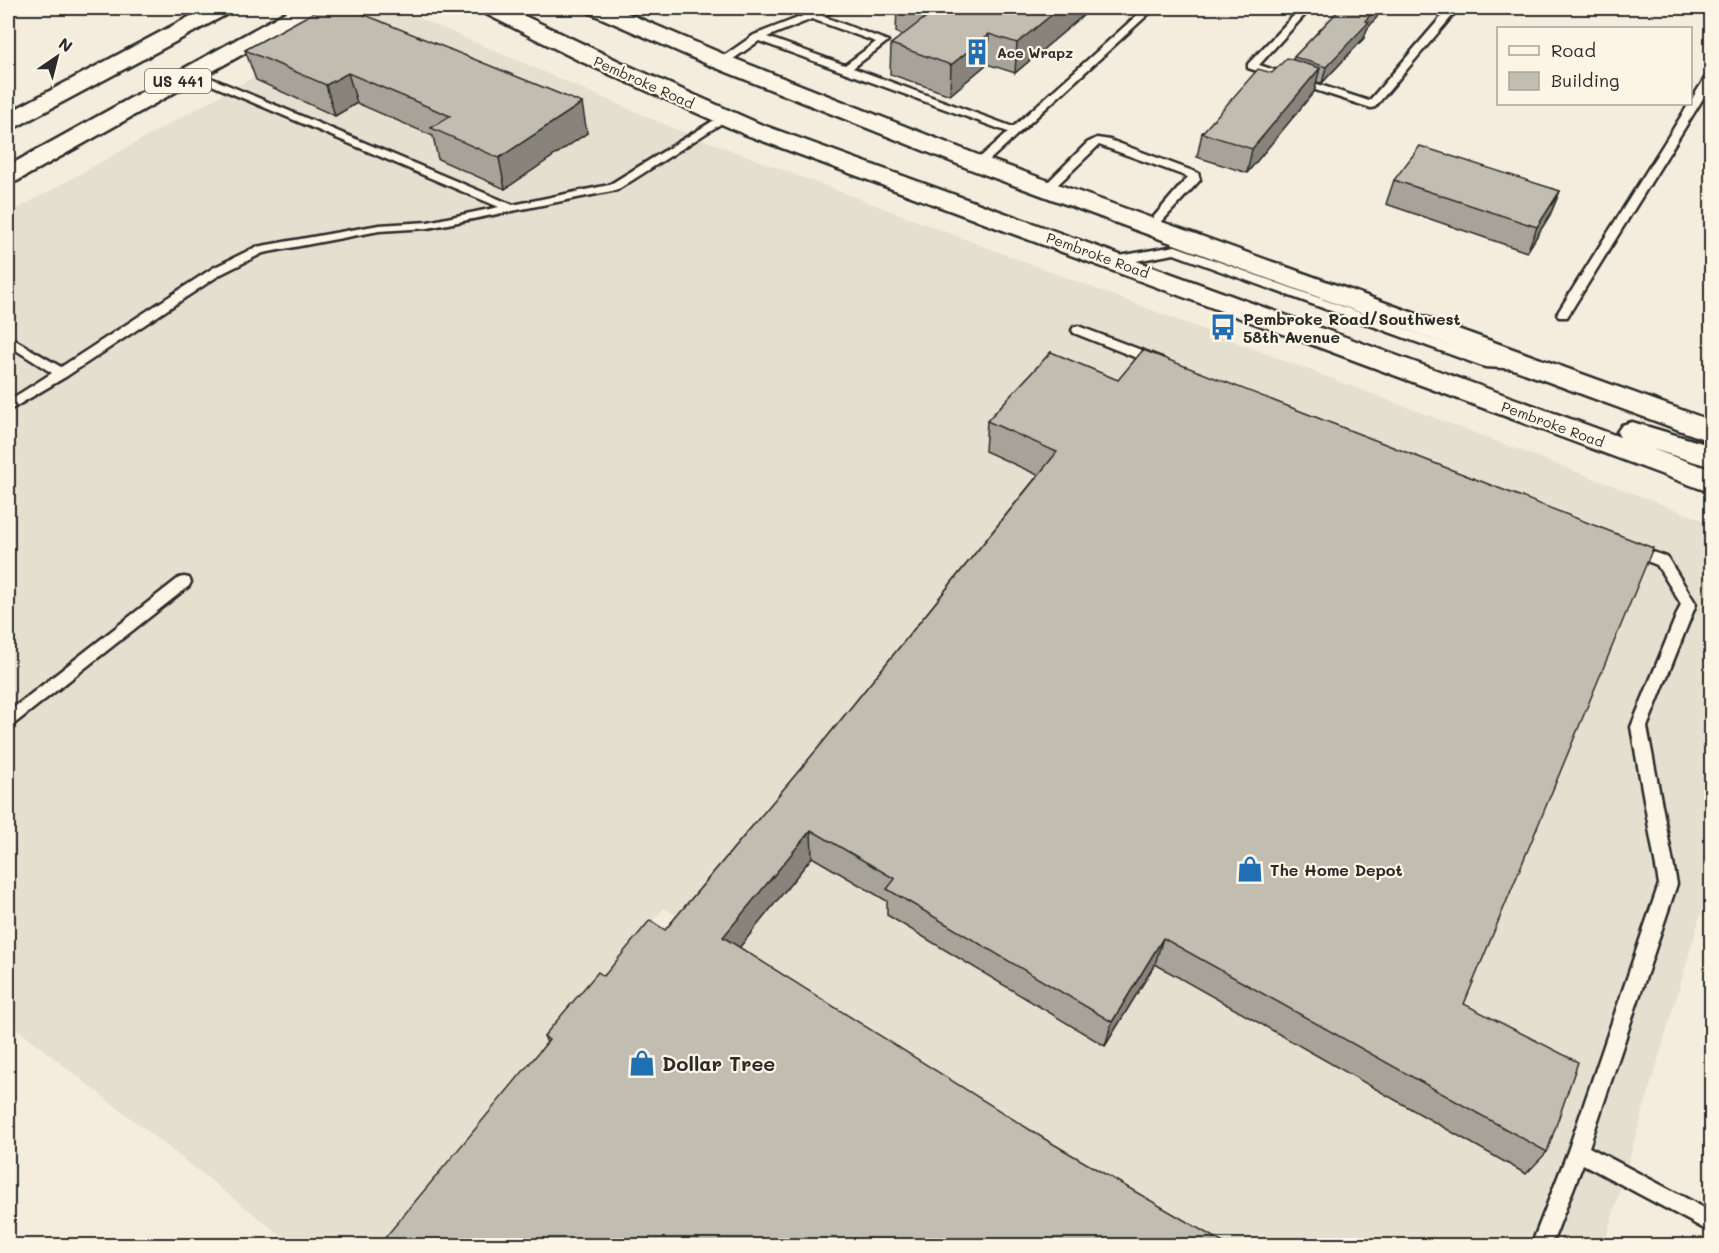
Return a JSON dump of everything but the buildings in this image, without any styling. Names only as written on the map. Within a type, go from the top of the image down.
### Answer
[{"type":"main road","name":"US 441","points":[[8,122],[221,8]]},
{"type":"main road","name":"US 441","points":[[8,176],[308,8]]},
{"type":"main road","name":"Pembroke Road","points":[[492,8],[596,61],[725,118],[1712,482]]},
{"type":"main road","points":[[598,8],[722,62],[979,164],[1712,432]]},
{"type":"main road","points":[[1542,419],[1593,421],[1712,457]]},
{"type":"lane","points":[[787,8],[883,40],[846,69]]},
{"type":"lane","points":[[722,62],[758,37],[836,8]]},
{"type":"lane","points":[[979,164],[1150,8]]},
{"type":"lane","points":[[1306,8],[1252,66],[1371,105],[1454,8]]},
{"type":"lane","points":[[758,37],[1015,131]]},
{"type":"lane","points":[[192,73],[511,208]]},
{"type":"lane","points":[[1563,314],[1712,75]]},
{"type":"lane","points":[[11,401],[62,373],[217,271],[260,250],[379,228],[428,225],[613,188],[725,118]]},
{"type":"lane","points":[[1047,189],[1097,141],[1106,142],[1194,175],[1194,180],[1151,227]]},
{"type":"lane","points":[[1114,261],[1175,250],[1490,364],[1530,366]]},
{"type":"lane","points":[[1078,330],[1166,365]]},
{"type":"lane","points":[[8,340],[62,373]]},
{"type":"lane","points":[[1541,1245],[1578,1151],[1668,884],[1639,727],[1689,604],[1662,561],[1618,544]]},
{"type":"lane","points":[[8,720],[184,582]]},
{"type":"lane","points":[[1578,1151],[1712,1223]]},
{"type":"shaded area","points":[[377,8],[396,8],[673,128],[1711,523],[1711,879],[1604,1245],[1192,1245],[664,908],[378,1245],[293,1245],[8,1022],[8,214]]},
{"type":"place","name":"Ace Wrapz","points":[[977,52]]},
{"type":"place","name":"Pembroke Road/Southwest 58th Avenue","points":[[1223,327]]},
{"type":"place","name":"The Home Depot","points":[[1250,869]]},
{"type":"place","name":"Dollar Tree","points":[[642,1063]]}]
